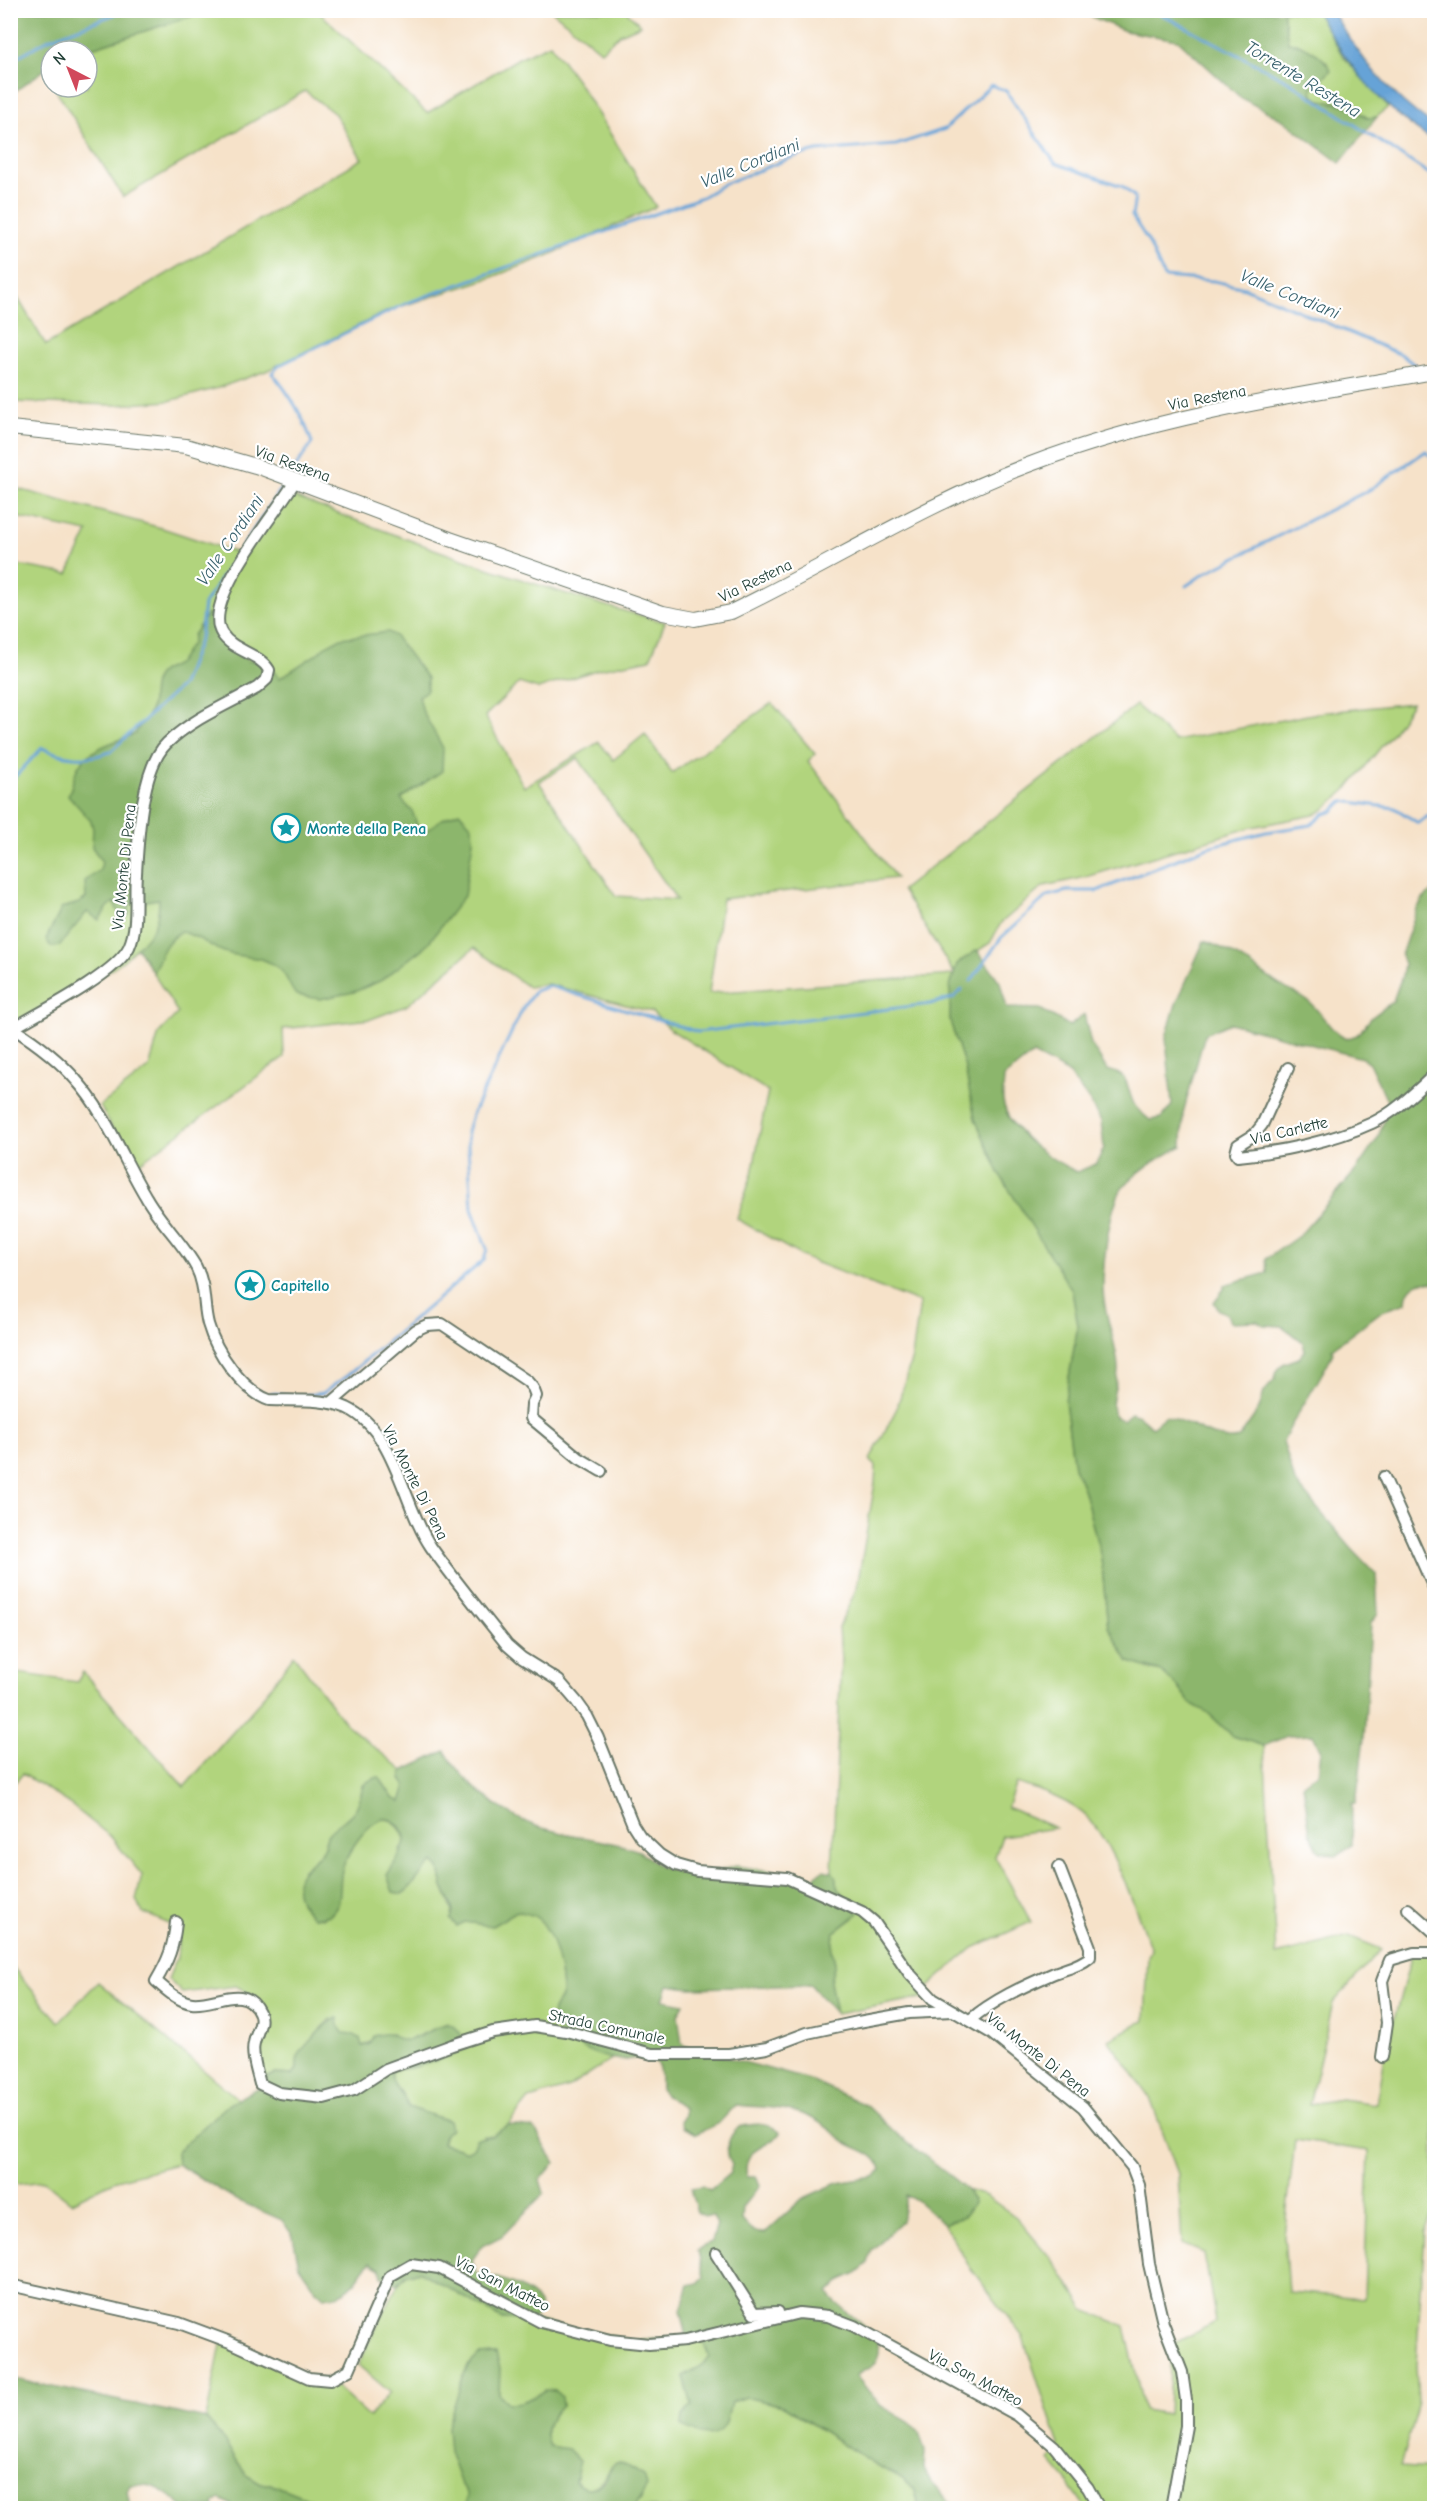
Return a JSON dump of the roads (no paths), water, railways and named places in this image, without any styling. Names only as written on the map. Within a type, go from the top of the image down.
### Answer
[{"type":"street","name":"Via Restena","points":[[10,428],[186,447],[259,467],[450,539],[677,617],[695,619],[715,617],[731,612],[974,487],[1082,446],[1174,420],[1434,372]]},
{"type":"street","name":"Via Monte Di Pena","points":[[295,481],[236,569],[221,599],[219,627],[222,634],[265,664],[269,670],[267,679],[257,688],[177,734],[159,752],[147,784],[142,812],[135,917],[129,948],[108,970],[12,1028],[32,1040],[75,1078],[91,1098],[144,1195],[195,1265],[204,1290],[212,1335],[244,1382],[260,1397],[269,1400],[331,1403],[347,1408],[373,1429],[388,1454],[430,1545],[507,1645],[522,1658],[559,1681],[587,1716],[633,1825],[649,1845],[676,1865],[697,1871],[787,1878],[862,1912],[874,1922],[909,1973],[933,1999],[991,2033],[1083,2107],[1132,2168],[1139,2185],[1149,2264],[1163,2323],[1182,2372],[1186,2400],[1186,2426],[1172,2508]]},
{"type":"street","name":"Via Carlette","points":[[1288,1068],[1262,1125],[1254,1135],[1238,1145],[1236,1153],[1238,1156],[1283,1150],[1373,1122],[1404,1101],[1434,1075]]},
{"type":"street","points":[[331,1403],[416,1330],[427,1325],[442,1324],[527,1381],[536,1396],[532,1404],[531,1418],[579,1458],[601,1471]]},
{"type":"street","points":[[1384,1477],[1434,1588]]},
{"type":"street","points":[[970,2020],[981,2010],[1011,1994],[1054,1973],[1079,1966],[1090,1957],[1090,1947],[1059,1867]]},
{"type":"street","points":[[1408,1909],[1434,1932]]},
{"type":"street","name":"Strada Comunale","points":[[176,1922],[175,1942],[170,1959],[156,1981],[172,1995],[190,2003],[209,2002],[229,1995],[249,2000],[260,2012],[260,2028],[253,2044],[260,2084],[279,2093],[324,2098],[354,2090],[386,2069],[452,2045],[493,2032],[535,2026],[567,2031],[652,2054],[729,2054],[767,2048],[807,2033],[858,2022],[909,2013],[953,2011]]},
{"type":"street","points":[[1382,2057],[1387,2024],[1382,1981],[1390,1960],[1414,1953],[1434,1953]]},
{"type":"street","points":[[716,2253],[754,2313],[786,2311],[799,2313]]},
{"type":"street","name":"Via San Matteo","points":[[10,2285],[179,2323],[230,2342],[309,2378],[330,2380],[349,2370],[390,2276],[411,2264],[439,2268],[541,2322],[610,2340],[649,2344],[686,2341],[799,2313],[828,2316],[854,2326],[1017,2415],[1054,2446],[1088,2488],[1099,2508]]},
{"type":"water","points":[[1316,11],[1332,11],[1364,60],[1376,74],[1403,101],[1434,126],[1434,142],[1396,114],[1367,84],[1341,51]]},
{"type":"waterway","name":"Torrente Restena","points":[[10,61],[49,39],[126,10]]},
{"type":"waterway","name":"Torrente Restena","points":[[1153,10],[1288,81],[1434,177]]},
{"type":"waterway","name":"Valle Cordiani","points":[[293,471],[312,443],[295,406],[272,373],[280,365],[407,303],[702,197],[724,184],[793,157],[817,151],[896,145],[945,129],[991,85],[1006,91],[1055,163],[1122,186],[1135,197],[1132,216],[1148,241],[1164,277],[1214,281],[1245,288],[1402,355],[1421,370]]},
{"type":"waterway","points":[[1186,586],[1205,573],[1369,490],[1426,451],[1434,460]]},
{"type":"waterway","name":"Valle Cordiani","points":[[10,782],[42,748],[76,757],[92,757],[110,752],[182,685],[200,638],[204,604],[286,481]]},
{"type":"waterway","points":[[971,981],[1001,938],[1047,896],[1067,891],[1097,891],[1208,847],[1266,832],[1311,825],[1324,814],[1333,811],[1343,801],[1395,808],[1418,823],[1434,812]]},
{"type":"waterway","points":[[299,1396],[323,1393],[348,1375],[484,1260],[487,1249],[472,1209],[467,1131],[472,1115],[524,1006],[535,991],[549,986],[698,1032],[930,1004],[953,998],[962,990]]},
{"type":"waterway","points":[[271,1393],[290,1395]]},
{"type":"place","name":"Monte della Pena","points":[[286,828]]},
{"type":"place","name":"Capitello","points":[[250,1285]]}]
